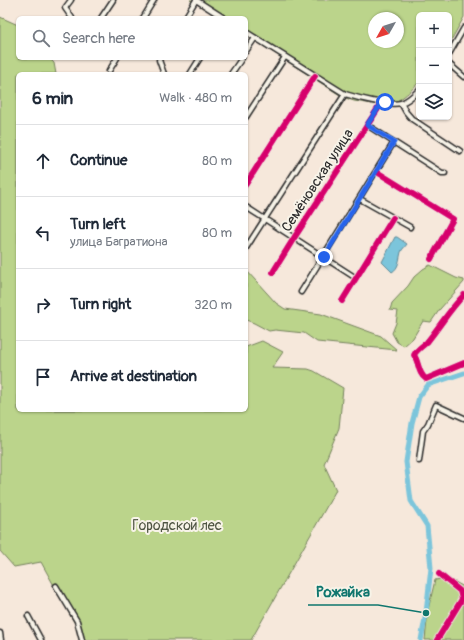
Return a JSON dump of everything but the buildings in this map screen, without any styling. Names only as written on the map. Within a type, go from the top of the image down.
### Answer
[{"type":"street","points":[[70,0],[65,8],[71,16]]},
{"type":"street","points":[[102,16],[113,0]]},
{"type":"street","points":[[144,16],[154,0]]},
{"type":"street","points":[[186,16],[196,0],[221,16]]},
{"type":"street","points":[[452,50],[462,36],[464,28]]},
{"type":"street","points":[[248,33],[345,94],[361,99],[401,103],[416,93]]},
{"type":"street","points":[[248,48],[255,38]]},
{"type":"street","points":[[248,114],[285,57]]},
{"type":"street","points":[[109,70],[116,60]]},
{"type":"street","points":[[158,60],[163,72]]},
{"type":"street","points":[[191,72],[199,60]]},
{"type":"street","points":[[232,72],[241,60]]},
{"type":"street","points":[[452,67],[464,77]]},
{"type":"street","points":[[248,181],[315,76]]},
{"type":"street","points":[[248,245],[345,94]]},
{"type":"street","name":"Семёновская улица","points":[[273,272],[379,107],[380,102]]},
{"type":"street","points":[[401,103],[412,119],[460,151]]},
{"type":"street","points":[[367,125],[445,174]]},
{"type":"street","points":[[301,292],[377,172],[394,142]]},
{"type":"street","points":[[377,172],[444,212],[453,219],[431,259]]},
{"type":"street","points":[[360,199],[410,227]]},
{"type":"street","points":[[248,208],[356,278]]},
{"type":"street","points":[[342,301],[393,218]]},
{"type":"street","points":[[464,295],[426,343],[417,350],[414,355],[421,374],[426,379],[464,363]]},
{"type":"street","points":[[419,461],[423,431],[428,424],[436,405],[464,418]]},
{"type":"street","points":[[437,640],[462,599],[460,591],[439,574]]},
{"type":"street","points":[[56,586],[77,621],[82,640]]},
{"type":"street","points":[[28,616],[41,640]]},
{"type":"street","points":[[0,633],[1,640]]},
{"type":"green space","points":[[190,0],[464,0],[464,17],[452,39],[452,12],[416,12],[416,85],[411,90],[402,98],[385,105],[354,101],[343,97],[248,36],[248,16],[218,16]]},
{"type":"green space","name":"Городской лес","points":[[0,17],[16,24],[16,60],[51,60],[54,63],[56,72],[16,72],[16,412],[248,412],[248,346],[262,341],[283,352],[272,368],[308,369],[343,388],[339,428],[324,464],[336,490],[251,640],[84,640],[41,562],[14,567],[0,551]]},
{"type":"green space","points":[[430,265],[456,278],[464,280],[464,282],[440,309],[431,322],[423,321],[413,338],[404,346],[397,342],[392,333],[396,323],[398,311],[390,310],[392,303],[408,286],[414,277]]},
{"type":"green space","points":[[248,272],[276,303],[285,309],[321,314],[381,336],[397,350],[317,342],[304,333],[275,330],[269,331],[248,321]]},
{"type":"green space","points":[[448,578],[464,587],[464,640],[425,640],[428,610],[435,580]]},
{"type":"water","points":[[395,237],[407,244],[401,251],[397,266],[392,272],[382,262]]},
{"type":"waterway","points":[[421,640],[426,613],[431,568],[427,526],[411,501],[406,462],[412,423],[419,397],[428,385],[464,373]]},
{"type":"cycle path","points":[[248,181],[315,76]]},
{"type":"cycle path","points":[[273,272],[379,107],[380,102]]},
{"type":"cycle path","points":[[377,172],[453,219],[431,259]]},
{"type":"cycle path","points":[[342,301],[393,218]]},
{"type":"cycle path","points":[[464,295],[427,342],[414,355],[421,374],[426,379],[464,363]]},
{"type":"cycle path","points":[[437,640],[462,599],[460,591],[439,574]]},
{"type":"place","name":"Рожайка","points":[[426,613]]},
{"type":"route","points":[[324,257],[394,142],[367,125],[379,107],[380,102],[385,102]]}]
